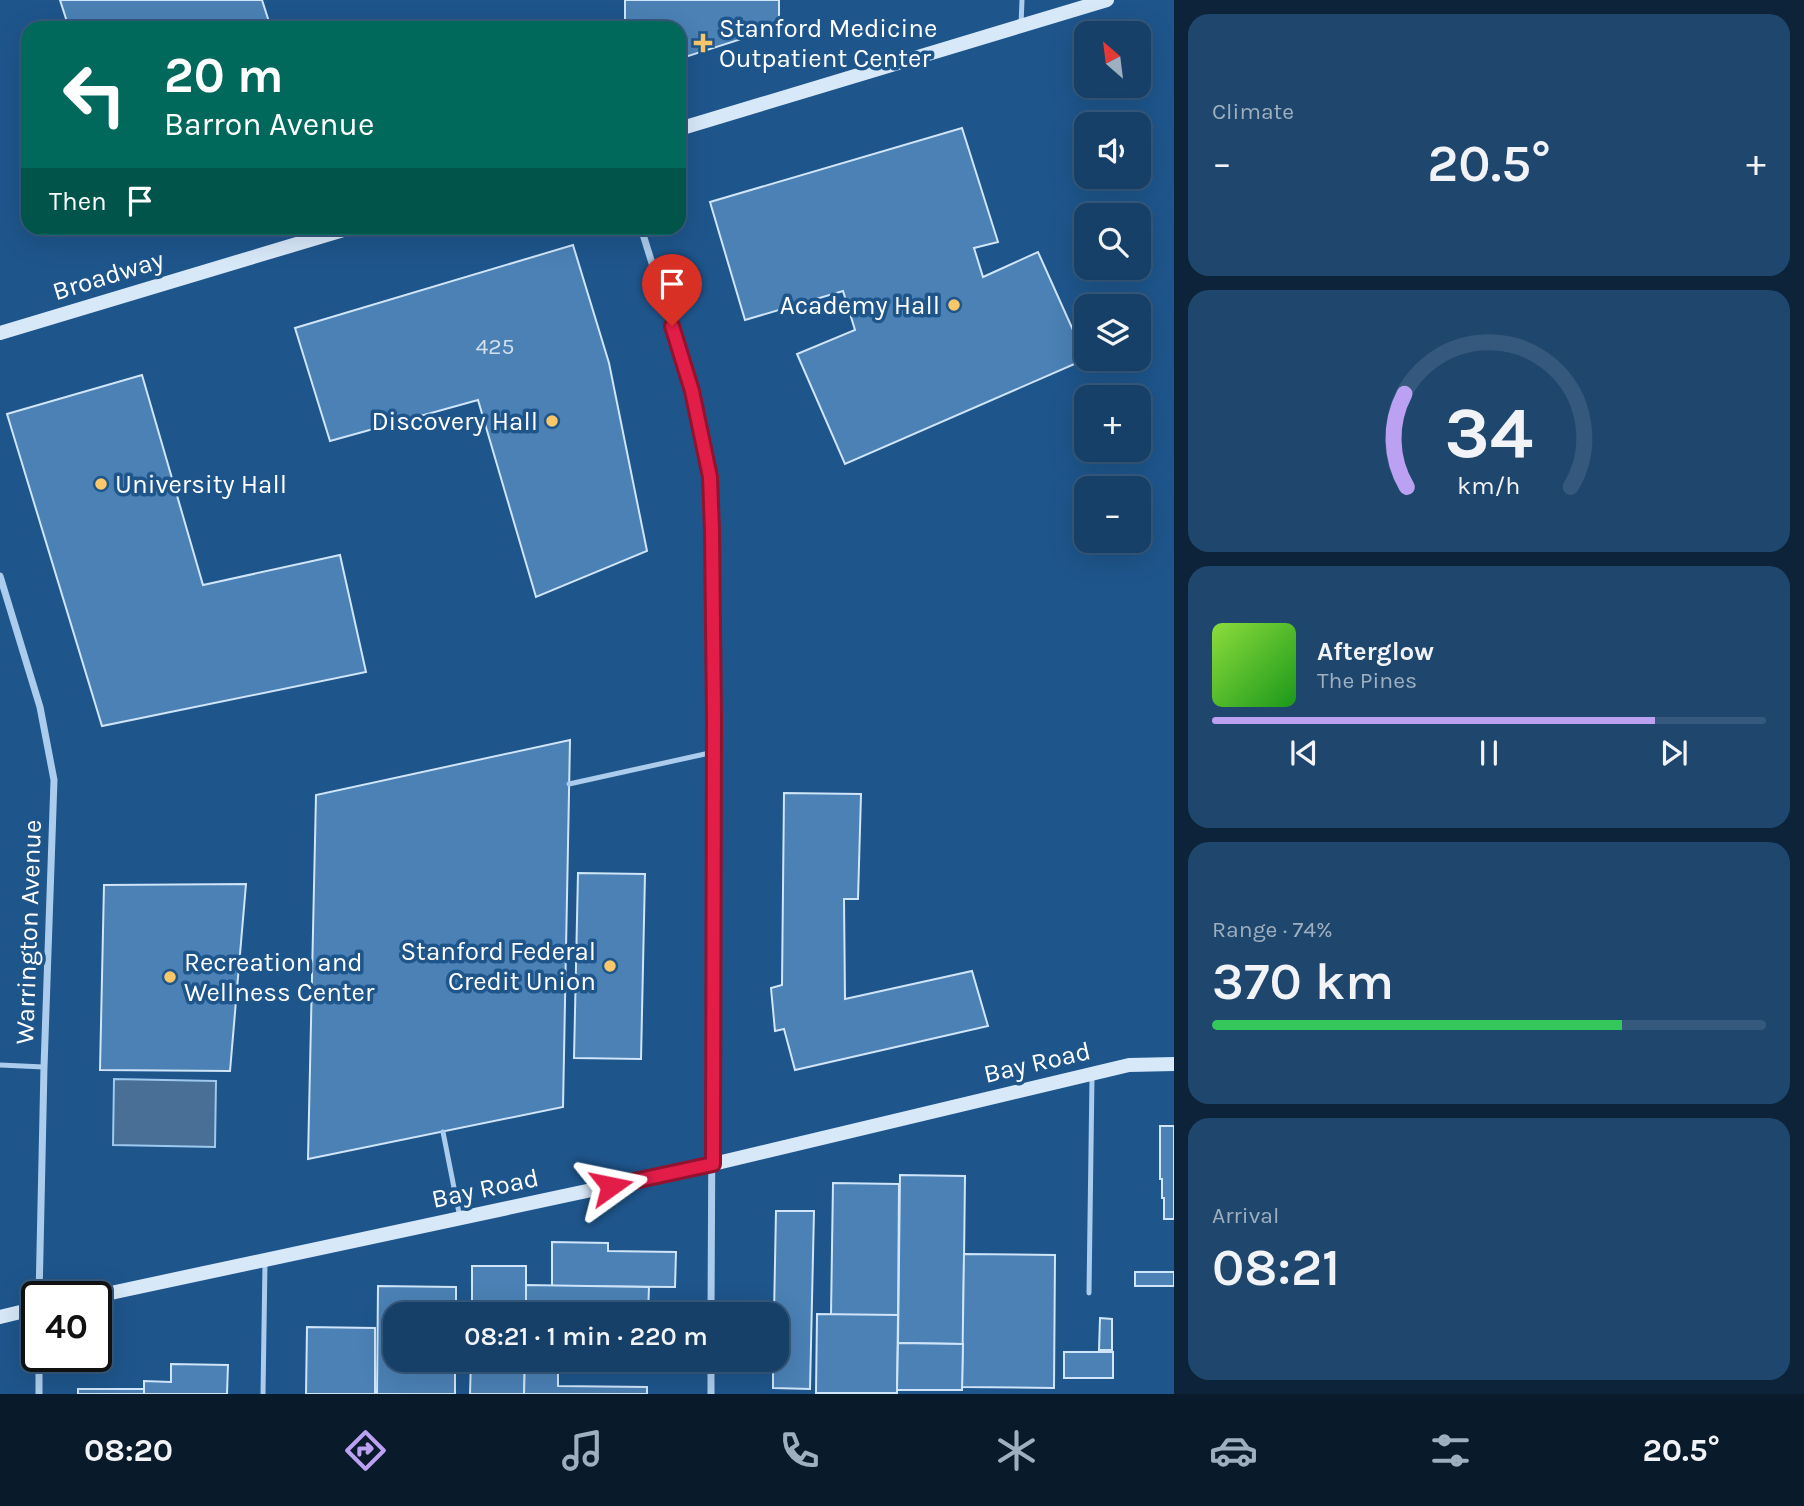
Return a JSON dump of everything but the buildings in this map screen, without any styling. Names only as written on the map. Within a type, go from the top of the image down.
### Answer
[{"type":"street","points":[[686,127],[1107,0]]},
{"type":"street","name":"Broadway","points":[[0,333],[327,235]]},
{"type":"street","points":[[642,235],[692,391],[710,477],[714,558],[712,1302]]},
{"type":"street","name":"Warrington Avenue","points":[[0,576],[40,707],[54,780],[39,1281]]},
{"type":"street","name":"Bay Road","points":[[112,1293],[713,1164],[1129,1065],[1174,1064]]},
{"type":"street","points":[[0,1317],[21,1312]]},
{"type":"street","points":[[39,1372],[39,1394]]},
{"type":"street","points":[[711,1372],[711,1394]]},
{"type":"lane","points":[[1021,25],[1022,0]]},
{"type":"lane","points":[[569,783],[714,752]]},
{"type":"lane","points":[[0,1065],[44,1067]]},
{"type":"lane","points":[[1088,1293],[1092,1074]]},
{"type":"lane","points":[[443,1132],[460,1218]]},
{"type":"lane","points":[[262,1394],[265,1260]]},
{"type":"water","points":[[114,1079],[216,1081],[215,1147],[113,1145]]},
{"type":"place","name":"Stanford Medicine Outpatient Center","points":[[703,43]]},
{"type":"place","name":"Academy Hall","points":[[954,305]]},
{"type":"place","name":"Discovery Hall","points":[[552,421]]},
{"type":"place","name":"University Hall","points":[[101,484]]},
{"type":"place","name":"Stanford Federal Credit Union","points":[[610,966]]},
{"type":"place","name":"Recreation and Wellness Center","points":[[170,977]]},
{"type":"route","points":[[611,1186],[713,1164],[714,558],[710,477],[692,391],[672,326]]}]
